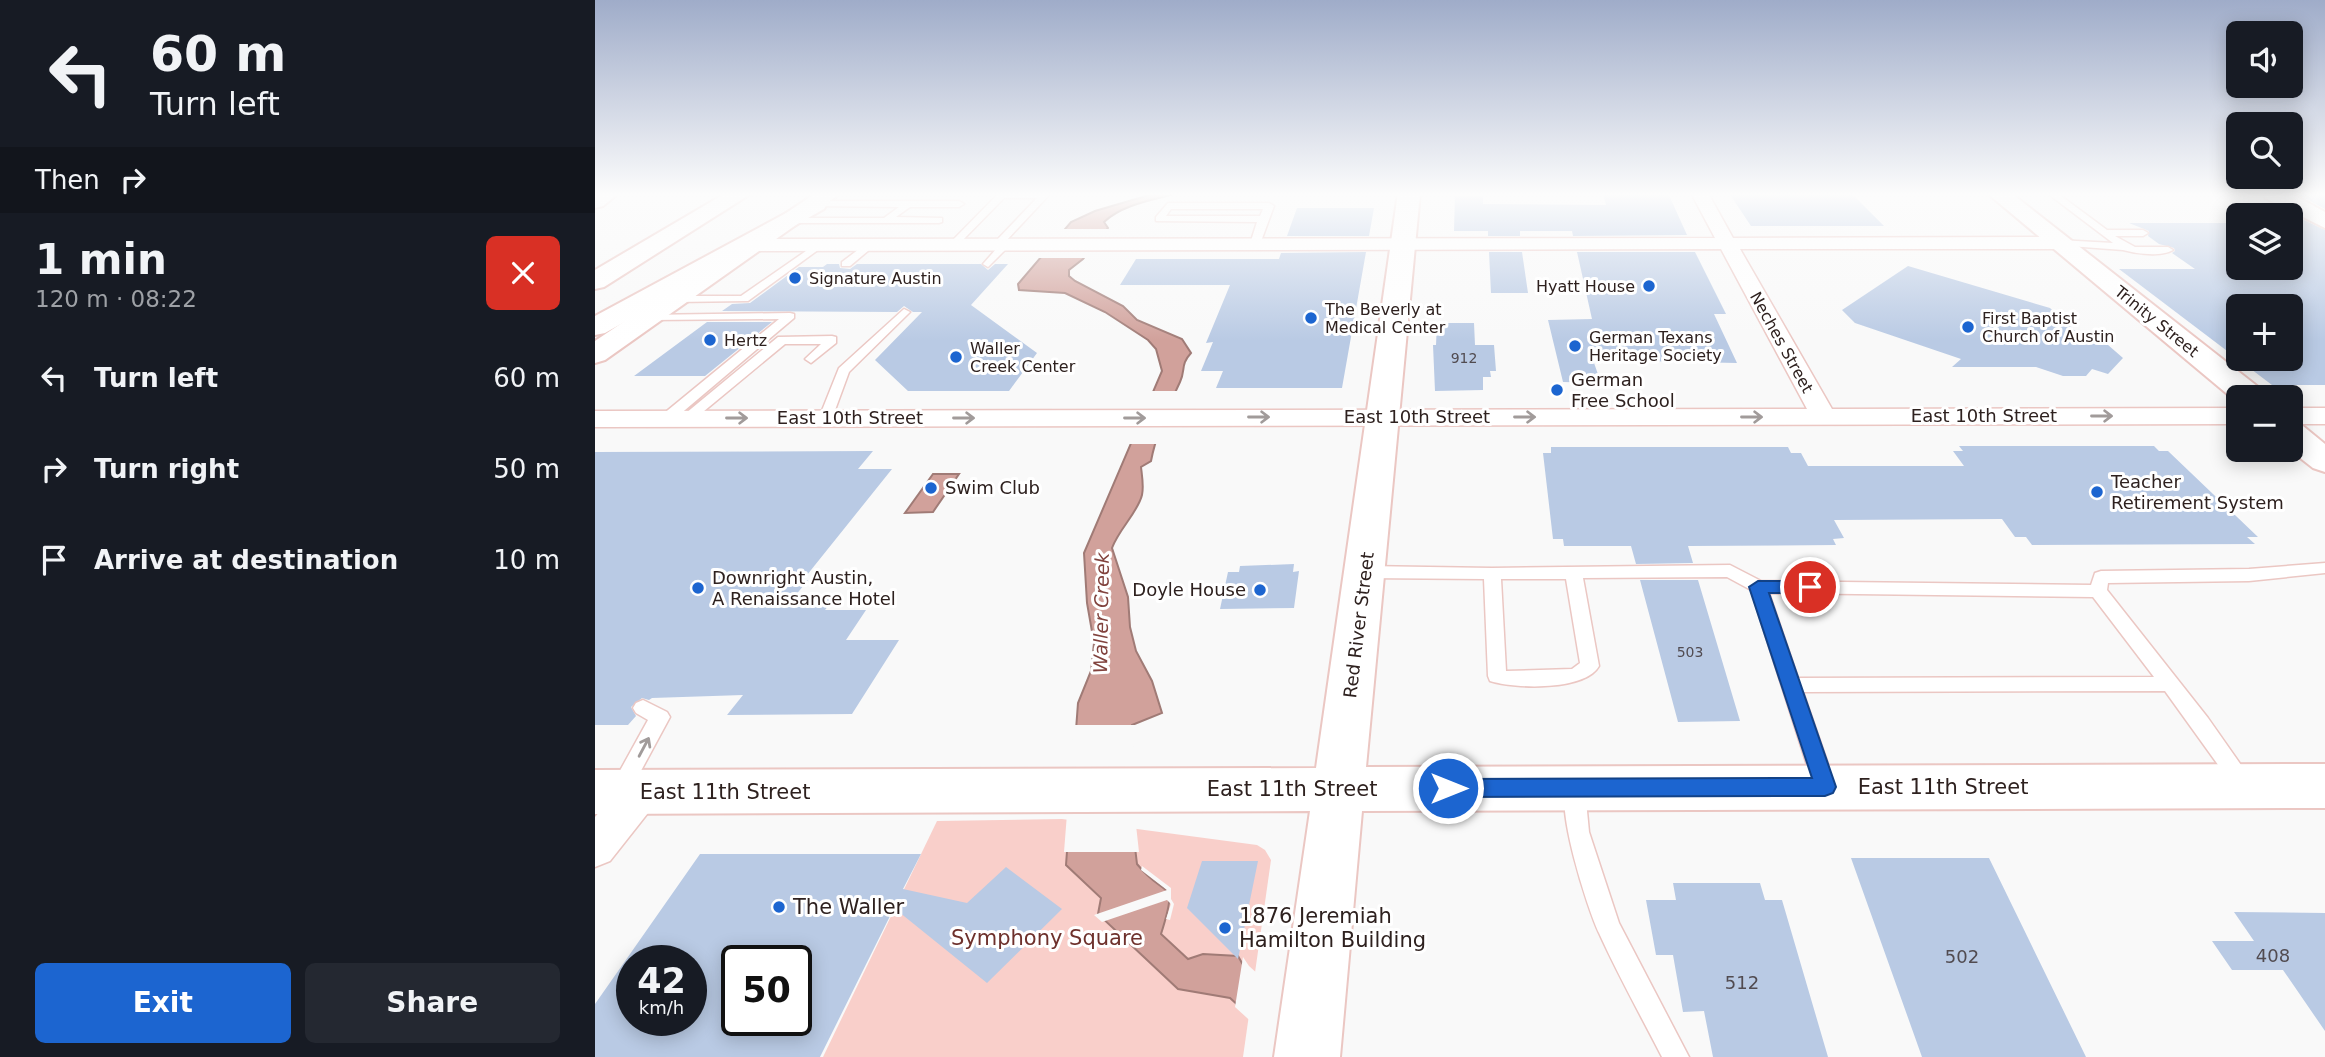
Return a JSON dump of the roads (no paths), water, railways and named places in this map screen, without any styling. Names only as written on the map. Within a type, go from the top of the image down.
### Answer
[{"type":"main road","points":[[595,281],[660,242]]},
{"type":"main road","points":[[595,327],[748,242]]},
{"type":"main road","points":[[595,354],[759,242]]},
{"type":"main road","name":"Trinity Street","points":[[2070,243],[2237,385]]},
{"type":"main road","name":"Red River Street","points":[[1309,1037],[1404,244]]},
{"type":"main road","points":[[2303,443],[2325,461]]},
{"type":"main road","name":"East 11th Street","points":[[618,792],[2325,786]]},
{"type":"street","points":[[755,245],[2070,243]]},
{"type":"street","name":"Neches Street","points":[[1727,244],[1824,417]]},
{"type":"street","name":"East 10th Street","points":[[595,419],[2226,416]]},
{"type":"street","points":[[2303,416],[2325,416]]},
{"type":"street","points":[[595,848],[618,792]]},
{"type":"lane","points":[[2118,242],[2124,247]]},
{"type":"lane","points":[[2070,243],[2134,250],[2168,250]]},
{"type":"lane","points":[[988,264],[1001,244]]},
{"type":"lane","points":[[675,299],[744,299],[819,245]]},
{"type":"lane","points":[[845,264],[870,245]]},
{"type":"lane","points":[[826,418],[843,371],[904,312]]},
{"type":"lane","points":[[649,317],[790,316],[677,418]]},
{"type":"lane","points":[[677,418],[782,340],[832,340],[811,359]]},
{"type":"lane","points":[[2244,786],[2098,591],[2101,577],[2249,575],[2325,568]]},
{"type":"lane","points":[[1365,572],[1492,574],[1730,570],[1758,587],[2098,591]]},
{"type":"lane","points":[[1492,574],[1497,676],[1511,679],[1576,676],[1590,666],[1573,572]]},
{"type":"lane","points":[[1758,587],[1825,787]]},
{"type":"lane","points":[[1792,685],[2170,684]]},
{"type":"lane","points":[[618,792],[660,717],[643,708]]},
{"type":"lane","points":[[1574,788],[1578,832],[1608,928],[1676,1057]]},
{"type":"water","name":"Waller Creek","points":[[1054,242],[1096,242],[1083,259],[1069,270],[1069,276],[1123,306],[1137,320],[1182,339],[1191,353],[1185,361],[1182,378],[1163,421],[1151,461],[1141,467],[1143,488],[1140,501],[1112,548],[1128,597],[1130,627],[1136,651],[1152,681],[1162,713],[1132,725],[1127,780],[1137,864],[1167,891],[1169,896],[1161,934],[1188,959],[1203,954],[1238,956],[1295,1057],[1230,998],[1178,989],[1098,914],[1101,898],[1066,865],[1078,703],[1091,671],[1094,643],[1087,603],[1084,553],[1162,371],[1156,349],[1148,340],[1105,312],[1065,293],[1019,290],[1018,284]]},
{"type":"water","points":[[933,474],[959,474],[933,512],[905,513]]},
{"type":"place","name":"Signature Austin","points":[[795,278]]},
{"type":"place","name":"Hyatt House","points":[[1649,286]]},
{"type":"place","name":"The Beverly at Medical Center","points":[[1311,318]]},
{"type":"place","name":"First Baptist Church of Austin","points":[[1968,327]]},
{"type":"place","name":"Hertz","points":[[710,340]]},
{"type":"place","name":"German Texans Heritage Society","points":[[1575,346]]},
{"type":"place","name":"Waller Creek Center","points":[[956,357]]},
{"type":"place","name":"German Free School","points":[[1557,390]]},
{"type":"place","name":"Swim Club","points":[[931,488]]},
{"type":"place","name":"Teacher Retirement System","points":[[2097,492]]},
{"type":"place","name":"Downright Austin, A Renaissance Hotel","points":[[698,588]]},
{"type":"place","name":"Doyle House","points":[[1260,590]]},
{"type":"place","name":"The Waller","points":[[779,907]]},
{"type":"place","name":"1876 Jeremiah Hamilton Building","points":[[1225,928]]},
{"type":"park label","name":"Symphony Square","points":[[1047,938]]}]
